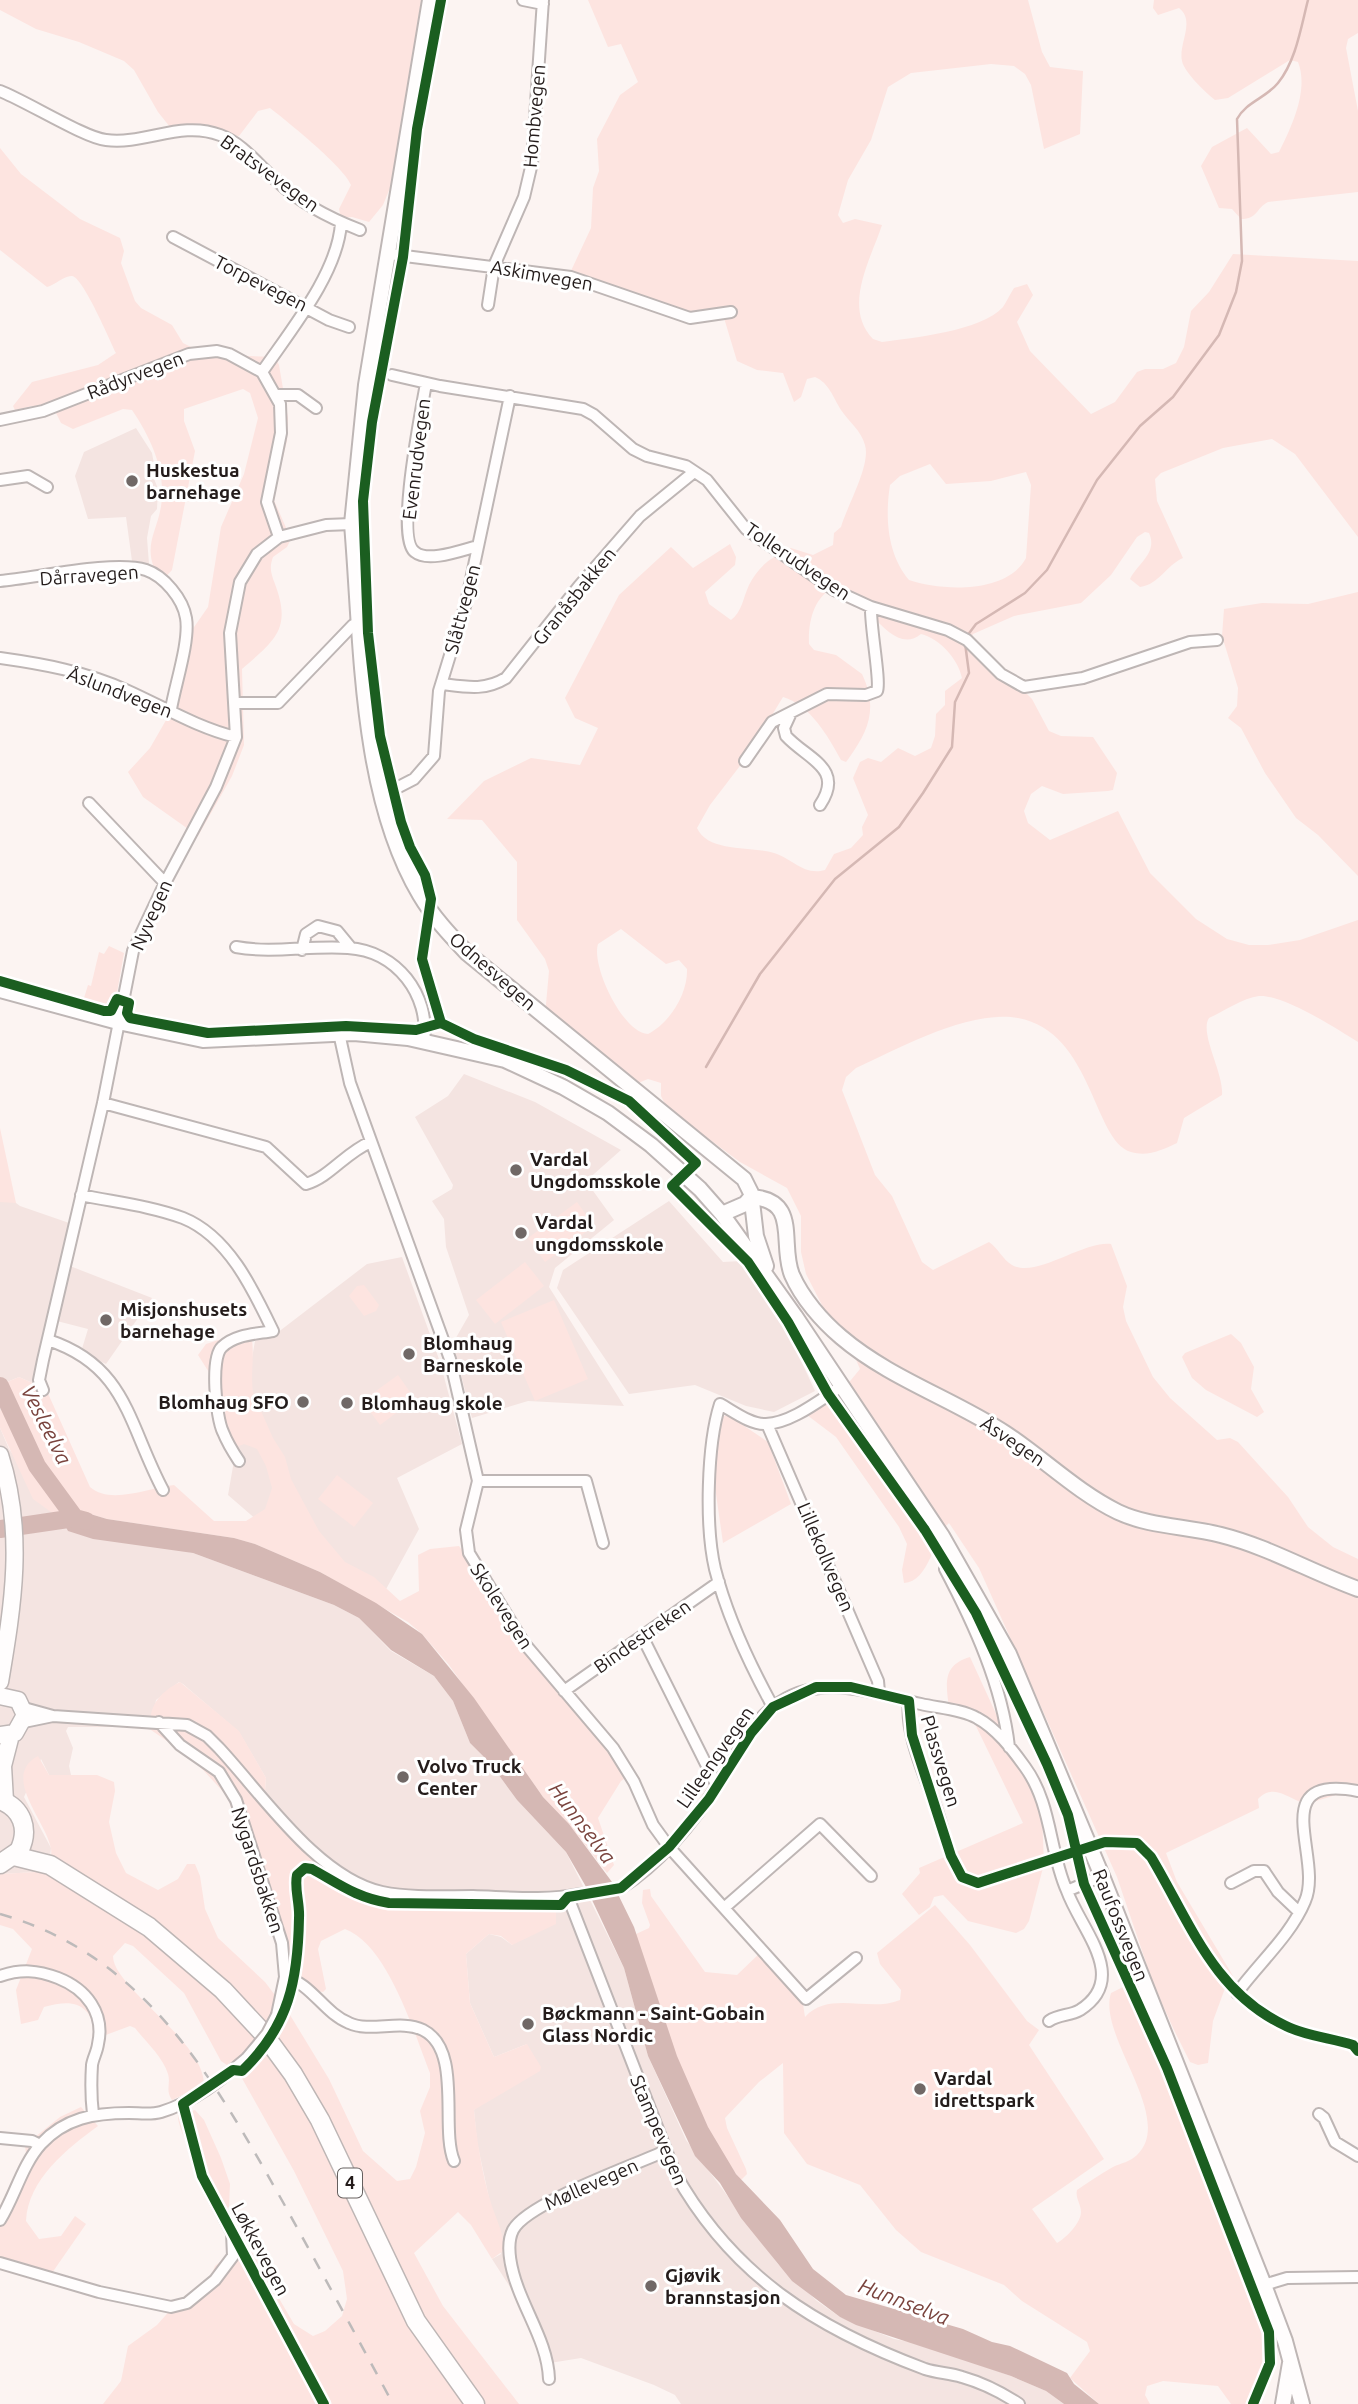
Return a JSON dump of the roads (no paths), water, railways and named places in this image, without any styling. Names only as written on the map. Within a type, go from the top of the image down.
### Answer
[{"type":"highway","name":"4","points":[[2,1801],[18,1812],[24,1837],[50,1865],[101,1894],[168,1941],[223,1990],[275,2048],[320,2120],[408,2307],[439,2356],[475,2404]]},
{"type":"highway","name":"4","points":[[24,1837],[7,1860],[50,1865]]},
{"type":"main road","name":"Odnesvegen","points":[[430,0],[366,385],[352,524],[372,748],[381,796],[405,867],[421,896],[467,953],[738,1174],[748,1185],[752,1204]]},
{"type":"main road","name":"Raufossvegen","points":[[0,990],[118,1022],[203,1040],[340,1033],[424,1041],[505,1060],[564,1087],[608,1112],[651,1145],[700,1189],[732,1227],[773,1285],[942,1536],[1009,1654],[1102,1876],[1264,2285],[1290,2361],[1301,2404]]},
{"type":"main road","name":"Åsvegen","points":[[752,1204],[766,1199],[780,1209],[785,1219],[788,1262],[797,1285],[829,1325],[863,1354],[1004,1432],[1117,1512],[1149,1522],[1257,1545],[1358,1589]]},
{"type":"main road","points":[[722,1214],[745,1204],[752,1204]]},
{"type":"main road","points":[[732,1227],[748,1220],[752,1204]]},
{"type":"main road","points":[[752,1204],[758,1245],[773,1285]]},
{"type":"main road","points":[[0,1455],[13,1507],[16,1556],[6,1660],[0,1682]]},
{"type":"main road","points":[[2,1801],[5,1735],[15,1706],[6,1660]]},
{"type":"main road","name":"Raufossvegen","points":[[1283,2404],[1290,2361]]},
{"type":"street","name":"Hombvegen","points":[[488,305],[494,266],[524,197],[532,163],[543,2],[523,0]]},
{"type":"street","name":"Bratsvevegen","points":[[0,90],[102,140],[129,142],[170,130],[187,129],[224,136],[240,146],[294,195],[360,230]]},
{"type":"street","name":"Bratsvevegen","points":[[262,372],[307,306],[336,247],[341,222]]},
{"type":"street","name":"Torpevegen","points":[[173,237],[349,327]]},
{"type":"street","name":"Askimvegen","points":[[389,254],[571,277],[690,318],[732,312]]},
{"type":"street","name":"Rådyrvegen","points":[[0,419],[43,411],[181,356],[203,351],[229,354],[262,372],[277,395],[282,416],[281,433],[267,502],[279,537]]},
{"type":"street","name":"Tollerudvegen","points":[[392,375],[583,409],[634,449],[694,472],[707,480],[746,528],[834,590],[871,607],[948,630],[967,640],[1001,674],[1024,687],[1083,678],[1190,642],[1217,640]]},
{"type":"street","name":"Evenrudvegen","points":[[426,383],[410,490],[410,547],[415,553],[425,556],[478,546]]},
{"type":"street","points":[[277,395],[282,393],[298,396],[316,408]]},
{"type":"street","name":"Slåttvegen","points":[[381,796],[414,779],[434,756],[442,684],[466,603],[510,396]]},
{"type":"street","name":"Granåsbakken","points":[[442,684],[477,688],[496,684],[506,678],[579,586],[640,516],[694,472]]},
{"type":"street","points":[[0,480],[28,476],[47,487]]},
{"type":"street","name":"Nyvegen","points":[[43,1390],[39,1380],[103,1103],[133,951],[165,883],[216,787],[236,737],[236,703],[229,634],[234,600],[244,571],[257,554],[279,537],[326,525],[352,524]]},
{"type":"street","name":"Dårravegen","points":[[0,581],[132,568],[155,575],[170,588],[187,620],[171,709]]},
{"type":"street","points":[[745,761],[772,722],[827,694],[866,695],[877,691],[881,682],[873,651],[871,607]]},
{"type":"street","points":[[236,703],[278,704],[353,625]]},
{"type":"street","name":"Åslundvegen","points":[[0,658],[71,671],[236,737]]},
{"type":"street","points":[[790,715],[784,728],[786,736],[826,771],[829,783],[826,796],[820,805]]},
{"type":"street","points":[[89,803],[165,883]]},
{"type":"street","points":[[302,950],[306,934],[318,926],[337,932],[351,948]]},
{"type":"street","points":[[236,947],[260,951],[351,948],[391,962],[410,981],[420,996],[424,1012],[424,1041]]},
{"type":"street","name":"Skolevegen","points":[[340,1033],[350,1083],[450,1359],[478,1481],[466,1530],[469,1553],[524,1643],[613,1748],[634,1782],[653,1825],[669,1847],[806,1999],[856,1958]]},
{"type":"street","points":[[103,1103],[266,1147],[306,1184],[316,1181],[354,1150],[371,1142]]},
{"type":"street","points":[[82,1195],[184,1219],[213,1238],[241,1271],[273,1331],[237,1337],[221,1347],[216,1356],[217,1416],[239,1461]]},
{"type":"street","points":[[48,1340],[70,1347],[110,1378],[163,1490]]},
{"type":"street","points":[[772,1707],[759,1682],[714,1566],[709,1462],[713,1426],[720,1404],[752,1421],[767,1424],[809,1406],[842,1386]]},
{"type":"street","name":"Lillekollvegen","points":[[767,1424],[841,1592],[878,1681],[879,1692]]},
{"type":"street","points":[[478,1481],[586,1481],[603,1543]]},
{"type":"street","points":[[945,1569],[967,1611],[995,1685],[1009,1747]]},
{"type":"street","name":"Bindestreken","points":[[564,1691],[719,1582]]},
{"type":"street","points":[[642,1636],[717,1786]]},
{"type":"street","name":"Lilleengvegen","points":[[621,1888],[669,1847],[717,1786],[751,1733],[772,1707],[816,1687],[851,1687],[974,1716],[988,1725],[1026,1768],[1043,1803],[1056,1865],[1075,1913],[1100,1955],[1104,1974],[1102,1984],[1091,2001],[1077,2012],[1058,2015],[1049,2021]]},
{"type":"street","name":"Plassvegen","points":[[909,1701],[912,1735],[935,1798],[943,1831]]},
{"type":"street","points":[[15,1706],[53,1716],[187,1725],[207,1736],[313,1853],[359,1883],[380,1891],[412,1896],[580,1894]]},
{"type":"street","name":"Nygardsbakken","points":[[0,2220],[40,2146],[59,2128],[93,2114],[157,2113],[183,2104],[207,2090],[247,2058],[267,2034],[277,2015],[285,1977],[279,1931],[236,1800],[219,1772],[180,1745],[159,1722]]},
{"type":"street","points":[[1237,1993],[1300,1913],[1311,1877],[1301,1828],[1302,1811],[1307,1801],[1325,1790],[1358,1791]]},
{"type":"street","points":[[724,1908],[821,1824],[871,1876]]},
{"type":"street","points":[[1231,1883],[1254,1871],[1264,1871],[1278,1892],[1300,1913]]},
{"type":"street","points":[[1067,1891],[1102,1876]]},
{"type":"street","name":"Stampevegen","points":[[568,1896],[665,2151],[692,2201],[737,2255],[776,2293],[811,2318],[850,2339],[929,2370],[960,2376],[997,2390],[1019,2404]]},
{"type":"street","points":[[0,1976],[31,1970],[48,1974],[65,1981],[90,2000],[97,2011],[100,2027],[92,2071],[93,2114]]},
{"type":"street","points":[[285,1977],[298,1981],[331,2014],[352,2025],[411,2026],[426,2031],[436,2041],[449,2092],[448,2133],[454,2161]]},
{"type":"street","name":"Løkkevegen","points":[[0,2263],[99,2292],[171,2307],[187,2303],[215,2280],[233,2256],[233,2233],[202,2176],[183,2104]]},
{"type":"street","points":[[1319,2114],[1324,2118],[1335,2142],[1358,2156]]},
{"type":"street","points":[[0,2138],[32,2141],[40,2146]]},
{"type":"street","name":"Møllevegen","points":[[549,2379],[546,2353],[514,2278],[509,2248],[512,2231],[534,2209],[665,2151]]},
{"type":"street","points":[[1264,2285],[1287,2278],[1358,2277]]},
{"type":"waterway","points":[[967,636],[976,624],[1025,593],[1047,570],[1097,480],[1140,426],[1173,397],[1219,335],[1236,292],[1242,261],[1237,119],[1246,108],[1273,88],[1284,74],[1297,43],[1308,0]]},
{"type":"waterway","points":[[706,1067],[760,974],[835,879],[899,827],[952,747],[955,702],[969,673],[965,643]]},
{"type":"waterway","name":"Vesleelva","points":[[0,1386],[37,1466],[75,1518]]},
{"type":"waterway","name":"Hunnselva","points":[[0,1529],[75,1518],[86,1521]]},
{"type":"railway","points":[[0,1914],[52,1933],[97,1960],[136,1992],[171,2028],[231,2112],[393,2404]]},
{"type":"place","name":"Huskestua barnehage","points":[[132,481]]},
{"type":"place","name":"Vardal Ungdomsskole","points":[[516,1170]]},
{"type":"place","name":"Vardal ungdomsskole","points":[[521,1233]]},
{"type":"place","name":"Misjonshusets barnehage","points":[[106,1320]]},
{"type":"place","name":"Blomhaug Barneskole","points":[[409,1354]]},
{"type":"place","name":"Blomhaug SFO","points":[[303,1402]]},
{"type":"place","name":"Blomhaug skole","points":[[347,1403]]},
{"type":"place","name":"Volvo Truck Center","points":[[403,1777]]},
{"type":"place","name":"Bøckmann - Saint-Gobain Glass Nordic","points":[[528,2024]]},
{"type":"place","name":"Vardal idrettspark","points":[[920,2089]]},
{"type":"place","name":"Gjøvik brannstasjon","points":[[651,2286]]}]
